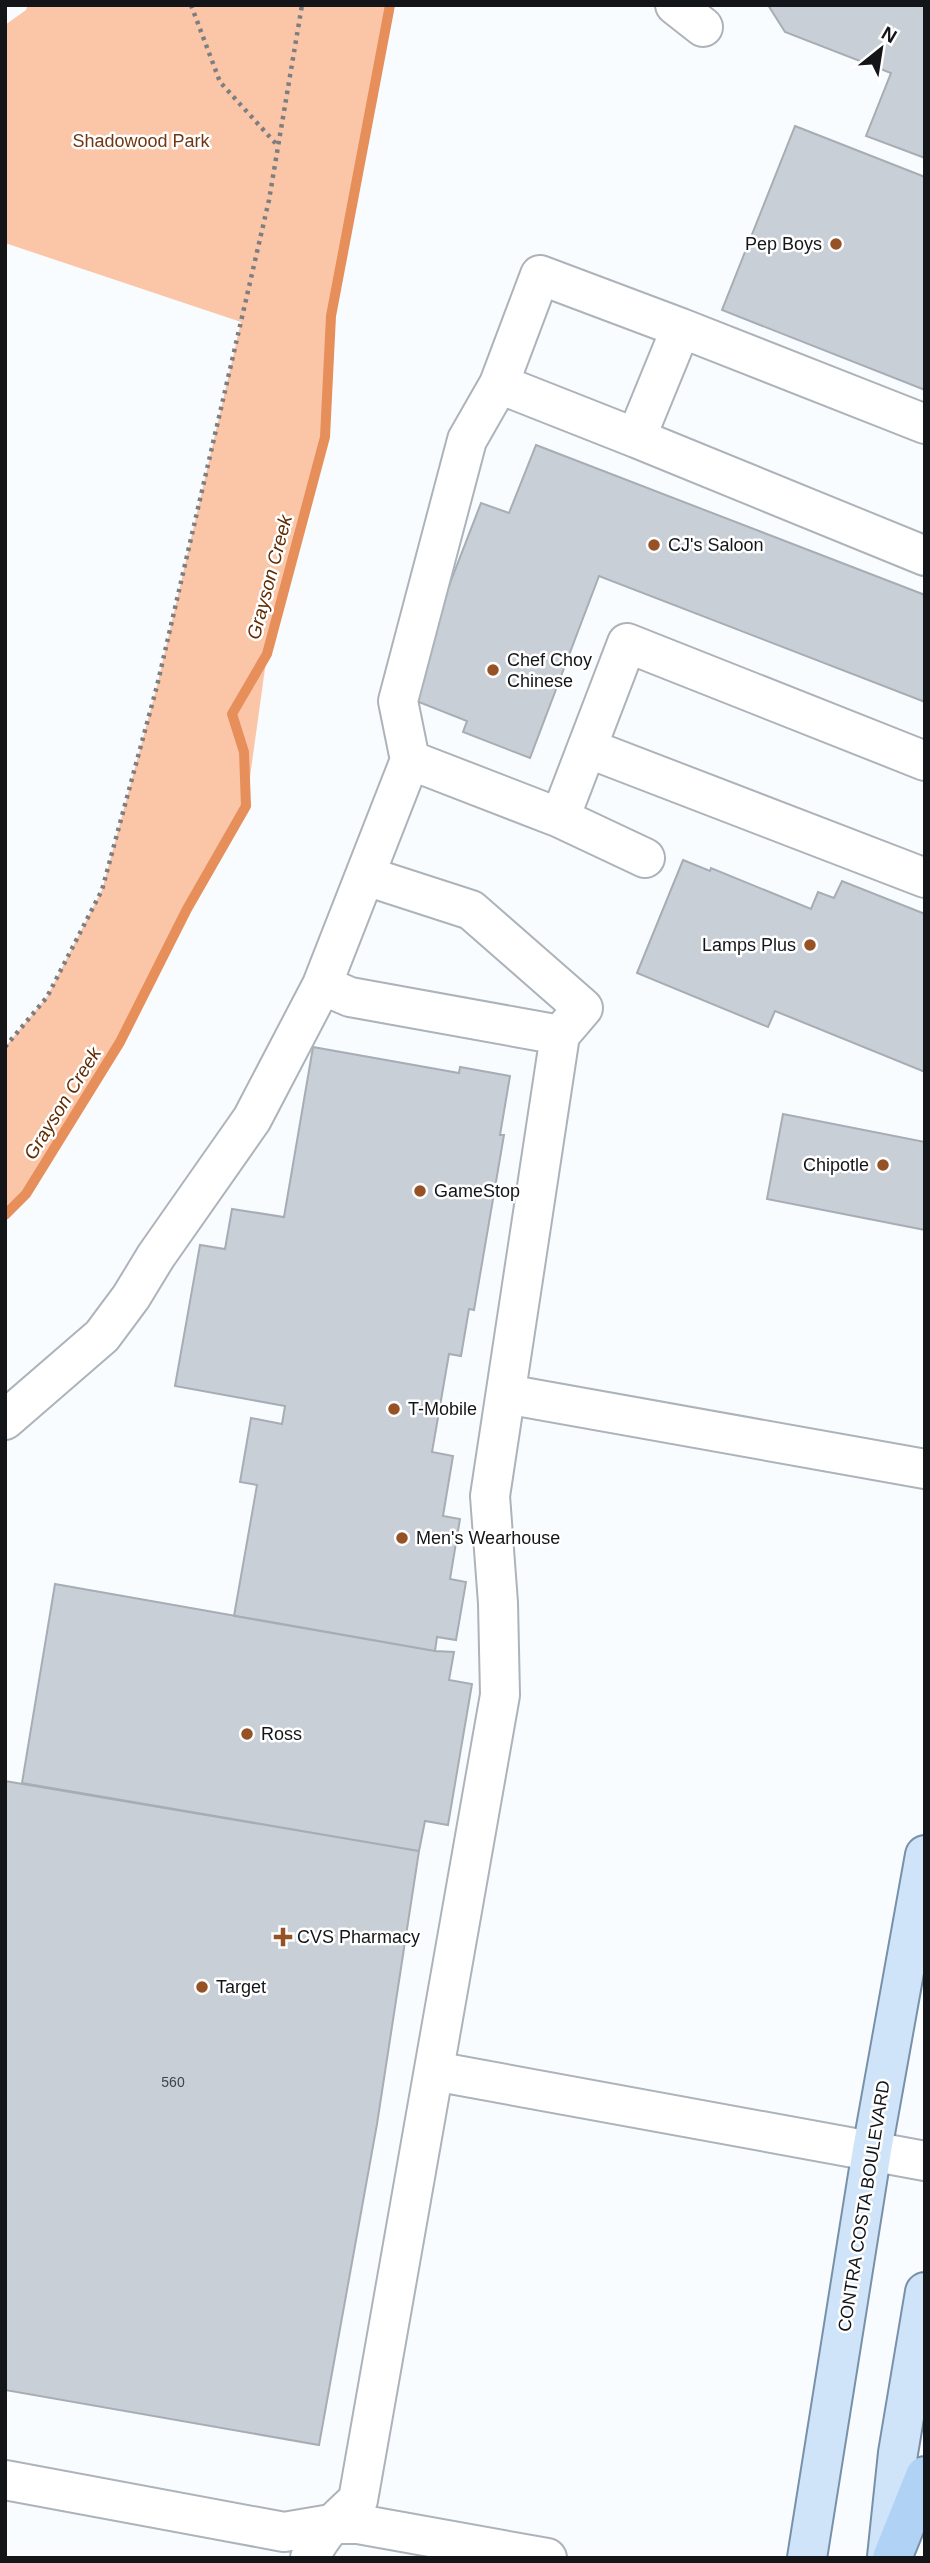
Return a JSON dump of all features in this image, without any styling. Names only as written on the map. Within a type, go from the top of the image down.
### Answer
[{"type":"highway","points":[[889,2558],[925,2476]]},
{"type":"main road","name":"CONTRA COSTA BOULEVARD","points":[[807,2558],[872,2150],[925,1855]]},
{"type":"main road","points":[[889,2558],[898,2454],[925,2292]]},
{"type":"lane","points":[[5,1420],[102,1336],[131,1297],[156,1256],[252,1119],[322,985],[410,760],[398,701],[467,440],[499,384],[540,275],[925,424]]},
{"type":"lane","points":[[636,438],[681,328]]},
{"type":"lane","points":[[499,384],[925,556]]},
{"type":"lane","points":[[560,818],[627,643],[925,761]]},
{"type":"lane","points":[[587,748],[925,878]]},
{"type":"lane","points":[[410,760],[560,818],[645,858]]},
{"type":"lane","points":[[310,2558],[316,2544],[331,2524],[358,2500],[434,2071],[500,1695],[498,1603],[490,1496],[560,1035],[583,1008],[471,910],[366,876]]},
{"type":"lane","points":[[322,985],[350,997],[560,1035]]},
{"type":"lane","points":[[506,1394],[925,1469]]},
{"type":"lane","points":[[434,2071],[925,2161]]},
{"type":"lane","points":[[5,2480],[284,2532],[331,2524],[358,2524],[547,2558]]},
{"type":"path","points":[[191,5],[220,82],[278,146]]},
{"type":"path","points":[[5,1047],[47,997],[102,890],[157,685],[266,213],[302,5]]},
{"type":"green space","name":"Shadowood Park","points":[[28,5],[390,5],[331,316],[325,437],[267,654],[246,806],[187,909],[120,1042],[26,1194],[5,1215],[5,1047],[47,997],[102,890],[157,686],[241,322],[5,243],[5,25],[26,10]]},
{"type":"building","points":[[768,5],[925,5],[925,158],[866,136],[891,73],[785,32]]},
{"type":"building","name":"Pep Boys","points":[[795,126],[925,177],[925,390],[722,310]]},
{"type":"building","points":[[536,445],[925,595],[925,702],[599,576],[530,758],[463,732],[467,721],[406,697],[481,503],[509,513]]},
{"type":"building","points":[[683,860],[710,871],[711,868],[811,909],[818,892],[834,898],[842,881],[925,914],[925,1072],[775,1011],[768,1027],[637,973]]},
{"type":"building","points":[[313,1047],[459,1073],[460,1067],[510,1076],[500,1135],[504,1135],[474,1310],[469,1309],[461,1356],[449,1354],[432,1452],[453,1456],[443,1516],[460,1519],[450,1579],[466,1582],[456,1640],[437,1637],[435,1651],[234,1616],[257,1485],[240,1482],[251,1418],[282,1424],[285,1406],[175,1386],[200,1245],[225,1249],[232,1209],[284,1217]]},
{"type":"building","points":[[783,1114],[925,1142],[925,1230],[767,1199]]},
{"type":"building","name":"Ross","points":[[55,1584],[435,1651],[454,1652],[449,1680],[472,1684],[448,1825],[425,1821],[419,1851],[22,1783]]},
{"type":"building","name":"Target","points":[[5,1781],[419,1851],[377,2124],[319,2445],[5,2390]]},
{"type":"waterway","name":"Grayson Creek","points":[[5,1215],[26,1194],[120,1042],[187,909],[246,806],[244,752],[232,714],[267,654],[325,437],[331,316],[390,5]]},
{"type":"place","name":"Pep Boys","points":[[836,244]]},
{"type":"place","name":"CJ's Saloon","points":[[654,545]]},
{"type":"place","name":"Chef Choy Chinese","points":[[493,670]]},
{"type":"place","name":"Lamps Plus","points":[[810,945]]},
{"type":"place","name":"Chipotle","points":[[883,1165]]},
{"type":"place","name":"GameStop","points":[[420,1191]]},
{"type":"place","name":"T-Mobile","points":[[394,1409]]},
{"type":"place","name":"Men's Wearhouse","points":[[402,1538]]},
{"type":"place","name":"Ross","points":[[247,1734]]},
{"type":"place","name":"CVS Pharmacy","points":[[283,1937]]},
{"type":"place","name":"Target","points":[[202,1987]]}]
